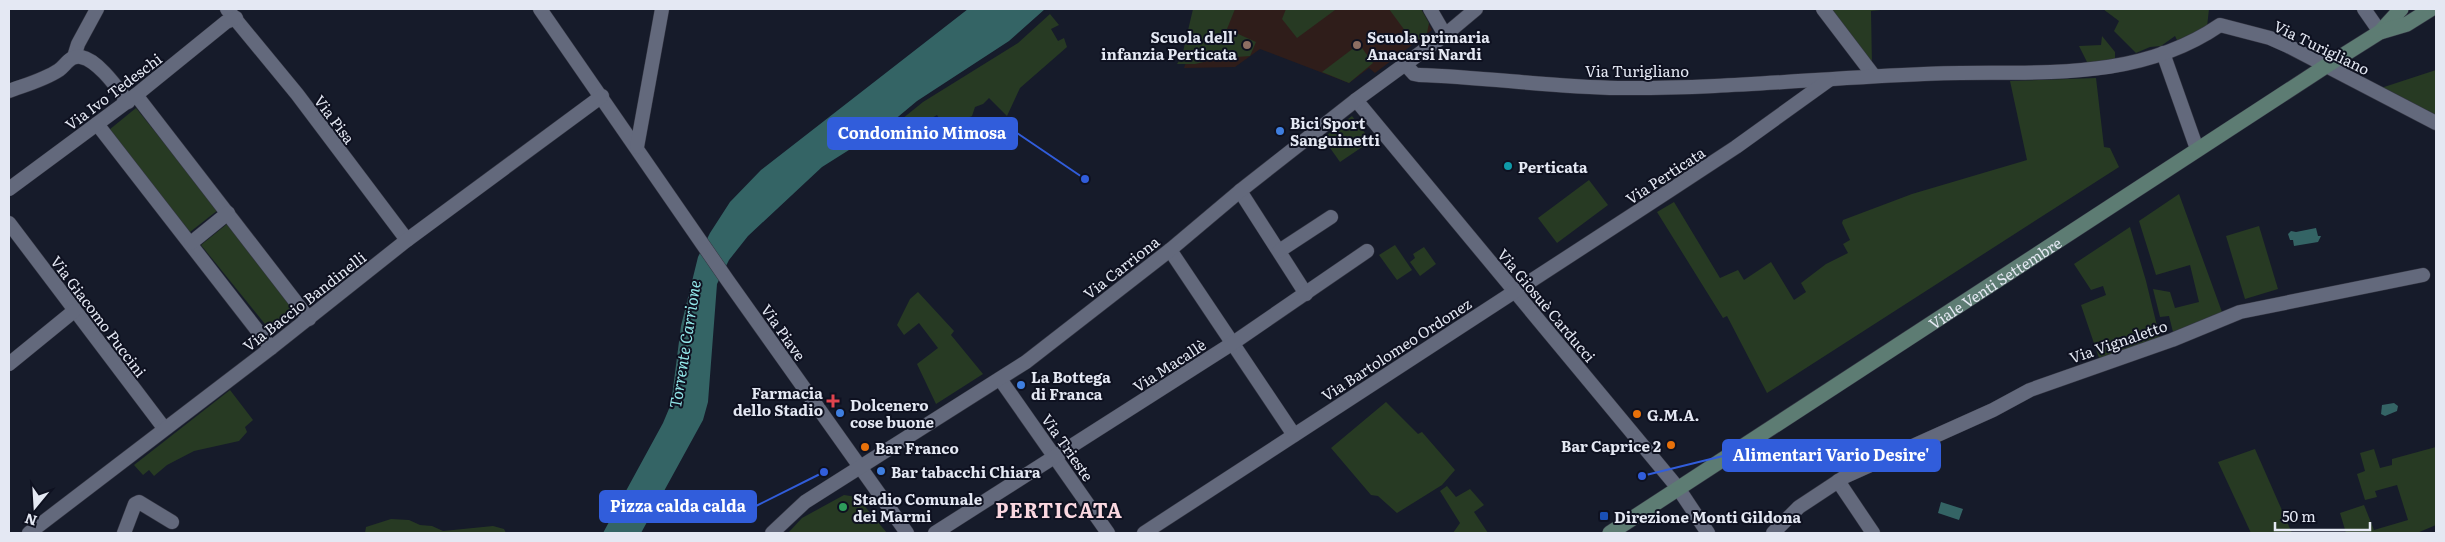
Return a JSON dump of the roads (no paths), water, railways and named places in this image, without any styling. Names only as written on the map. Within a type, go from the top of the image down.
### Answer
[{"type":"main road","name":"Viale Venti Settembre","points":[[1610,533],[1940,320],[2197,149],[2380,32],[2401,9]]},
{"type":"main road","name":"Viale Venti Settembre","points":[[2380,32],[2407,24],[2431,9]]},
{"type":"street","points":[[74,57],[75,48],[96,9]]},
{"type":"street","name":"Via Piave","points":[[540,9],[724,275],[908,533]]},
{"type":"street","points":[[637,147],[662,9]]},
{"type":"street","points":[[1430,9],[1445,35]]},
{"type":"street","name":"Via Carriona","points":[[772,533],[805,502],[1026,362],[1170,250],[1240,191],[1356,100],[1445,35],[1476,9]]},
{"type":"street","points":[[1824,9],[1874,76]]},
{"type":"street","points":[[2364,9],[2380,32]]},
{"type":"street","name":"Via Ivo Tedeschi","points":[[9,189],[132,99],[226,22],[232,13]]},
{"type":"street","name":"Via Pisa","points":[[232,13],[407,240]]},
{"type":"street","name":"Via Turigliano","points":[[1405,64],[1414,74],[1419,75],[1468,76],[1598,87],[1680,88],[1958,72],[2082,72],[2132,63],[2163,53],[2205,35],[2220,25],[2270,38],[2436,123]]},
{"type":"street","points":[[2163,53],[2197,149]]},
{"type":"street","points":[[9,91],[59,70],[74,57],[81,57],[94,64],[132,99],[228,213],[309,319]]},
{"type":"street","name":"Via Perticata","points":[[1515,292],[1736,147],[1829,80]]},
{"type":"street","name":"Via Baccio Bandinelli","points":[[29,533],[309,319],[407,240],[602,96]]},
{"type":"street","name":"Via Giosuè Carducci","points":[[1356,100],[1678,488],[1708,533]]},
{"type":"street","points":[[97,124],[271,348]]},
{"type":"street","points":[[1240,191],[1306,294]]},
{"type":"street","points":[[191,243],[228,213]]},
{"type":"street","points":[[1279,251],[1331,217]]},
{"type":"street","name":"Via Giacomo Puccini","points":[[9,223],[164,428]]},
{"type":"street","points":[[1170,250],[1294,435]]},
{"type":"street","name":"Via Macallè","points":[[936,533],[1233,343],[1366,251]]},
{"type":"street","name":"Via Vignaletto","points":[[1773,533],[1800,507],[1838,481],[1883,458],[1993,410],[2030,390],[2155,346],[2234,314],[2423,275]]},
{"type":"street","name":"Via Bartolomeo Ordonez","points":[[1144,533],[1515,292]]},
{"type":"street","points":[[9,364],[74,311]]},
{"type":"street","name":"Via Trieste","points":[[1000,379],[1108,533]]},
{"type":"street","points":[[1838,481],[1873,533]]},
{"type":"street","points":[[124,533],[135,504],[139,502],[172,522]]},
{"type":"water","name":"Torrente Carrione","points":[[968,9],[1045,9],[1009,41],[917,101],[887,126],[822,167],[748,236],[729,260],[717,284],[708,402],[703,420],[641,533],[603,533],[663,423],[671,404],[681,326],[698,257],[710,233],[730,202],[761,170]]},
{"type":"water","points":[[2316,228],[2318,236],[2321,236],[2318,242],[2294,246],[2293,240],[2290,240],[2288,234],[2291,231],[2296,232]]},
{"type":"water","points":[[2394,403],[2398,406],[2397,411],[2385,416],[2381,414],[2382,405]]},
{"type":"water","points":[[1941,502],[1963,509],[1959,520],[1938,513]]},
{"type":"place","name":"Scuola dell' infanzia Perticata","points":[[1247,45]]},
{"type":"place","name":"Scuola primaria Anacarsi Nardi","points":[[1357,45]]},
{"type":"place","name":"Bici Sport Sanguinetti","points":[[1280,131]]},
{"type":"place","name":"Perticata","points":[[1508,166]]},
{"type":"place","name":"Condominio Mimosa","points":[[1085,179]]},
{"type":"place","name":"La Bottega di Franca","points":[[1021,385]]},
{"type":"place","name":"Farmacia dello Stadio","points":[[833,401]]},
{"type":"place","name":"Dolcenero cose buone","points":[[840,413]]},
{"type":"place","name":"G.M.A.","points":[[1637,414]]},
{"type":"place","name":"Bar Caprice 2","points":[[1671,445]]},
{"type":"place","name":"Bar Franco","points":[[865,447]]},
{"type":"place","name":"Bar tabacchi Chiara","points":[[881,471]]},
{"type":"place","name":"Pizza calda calda","points":[[824,472]]},
{"type":"place","name":"Alimentari Vario Desire'","points":[[1642,476]]},
{"type":"place","name":"Stadio Comunale dei Marmi","points":[[843,507]]},
{"type":"place","name":"Direzione Monti Gildona","points":[[1604,516]]},
{"type":"district","name":"PERTICATA","points":[[1059,509]]}]
